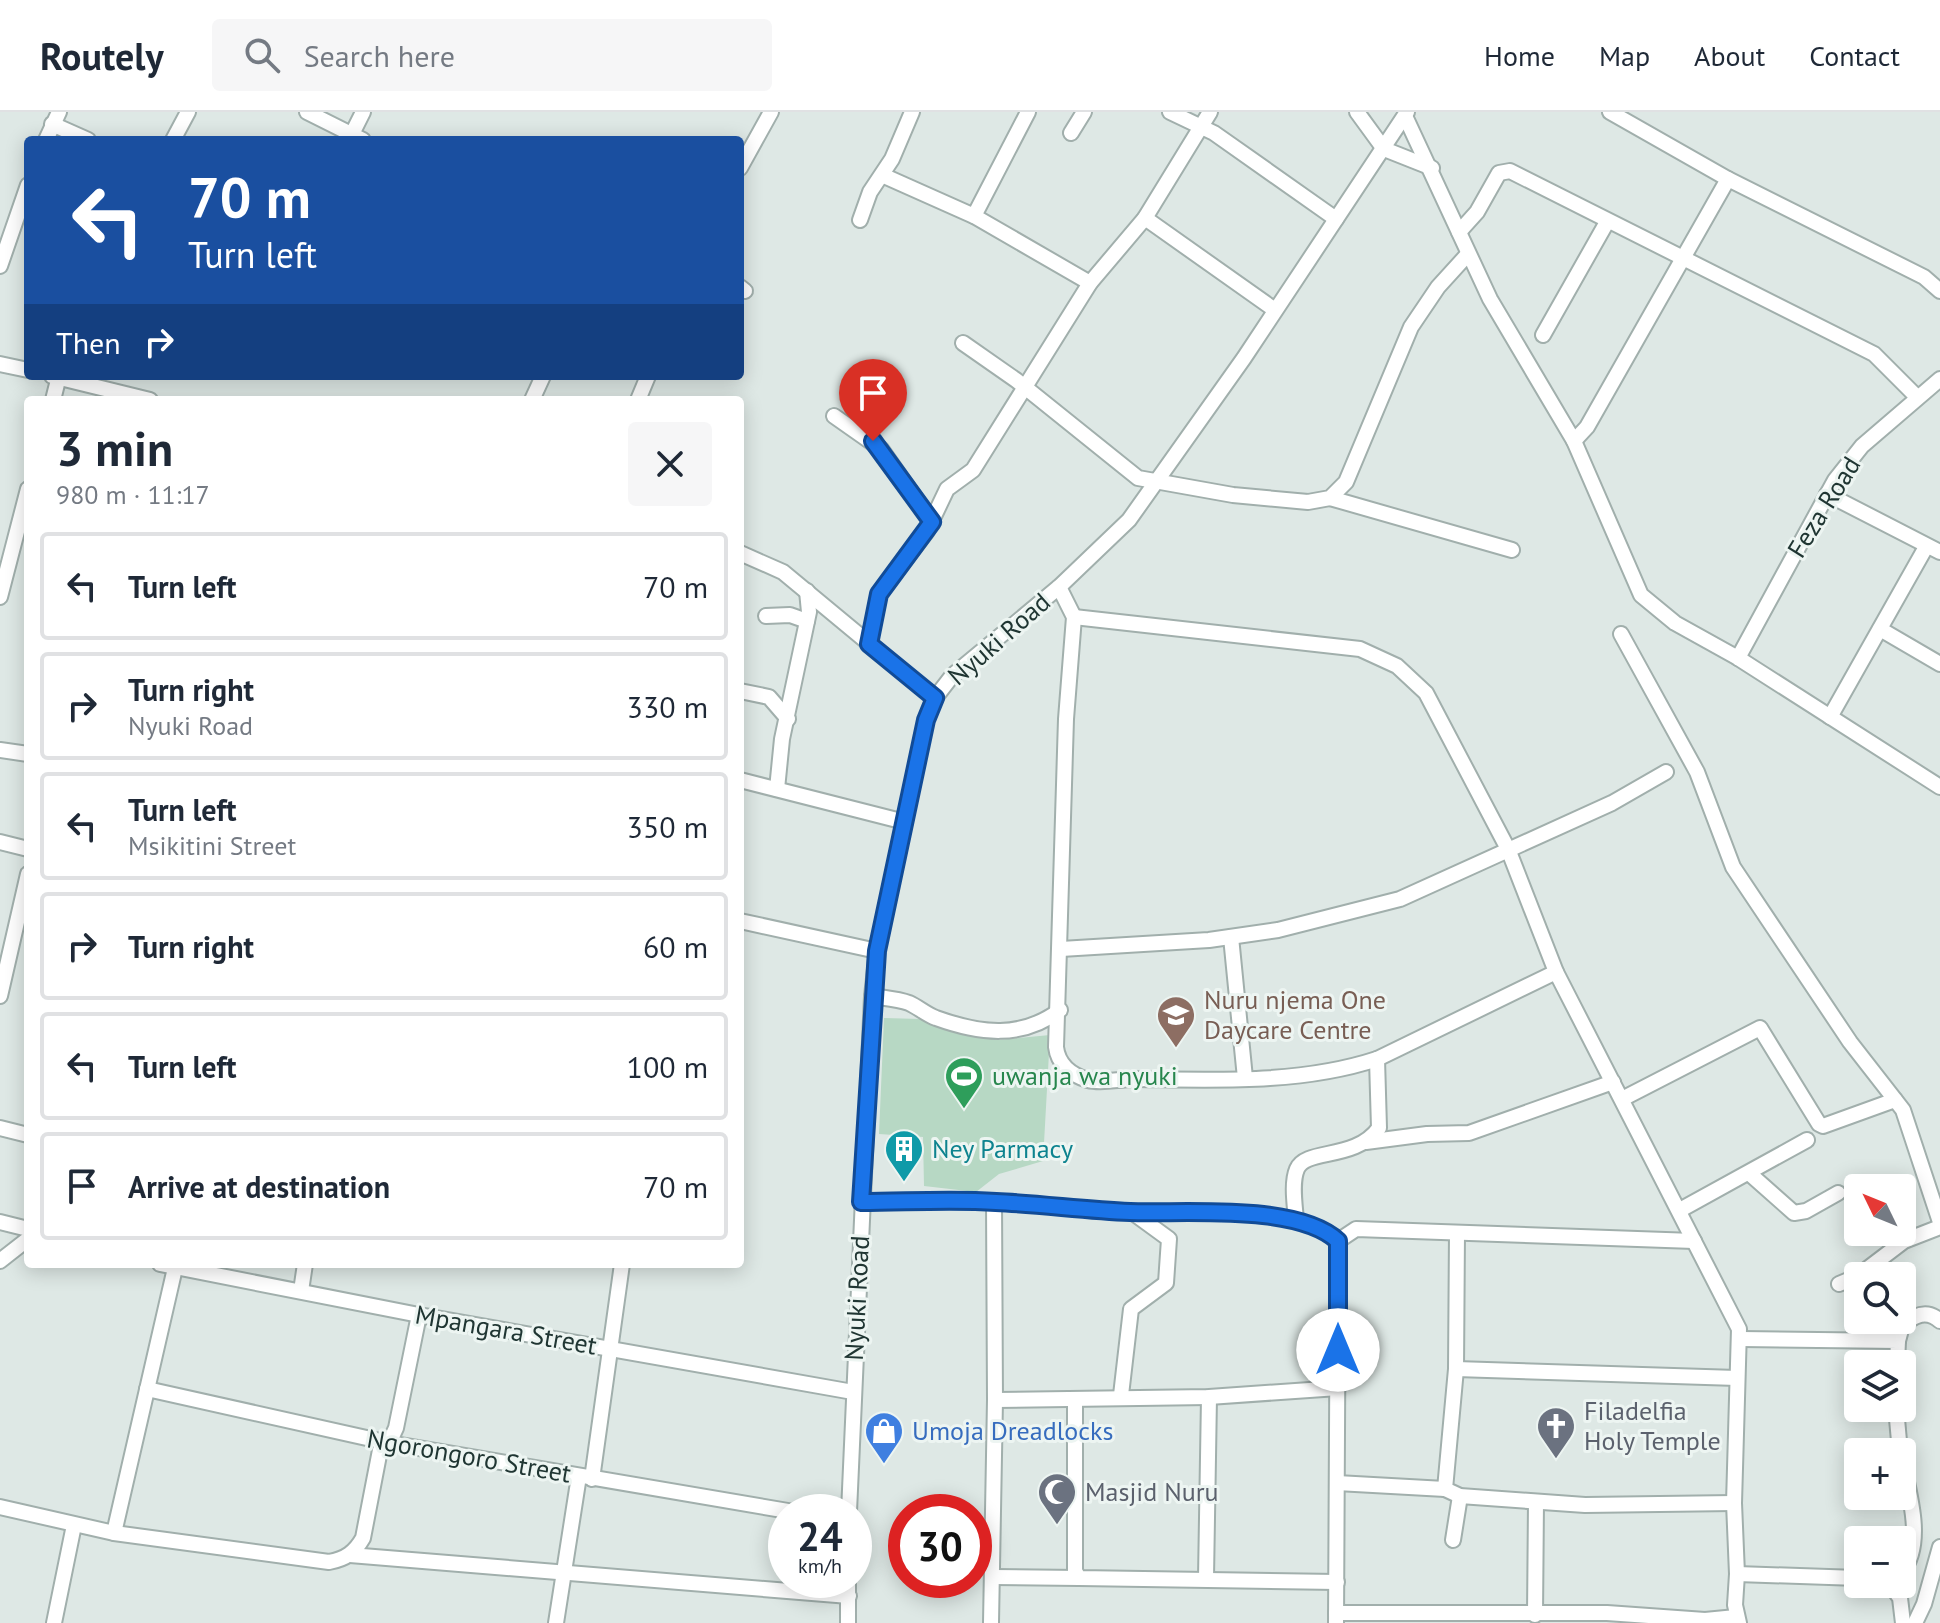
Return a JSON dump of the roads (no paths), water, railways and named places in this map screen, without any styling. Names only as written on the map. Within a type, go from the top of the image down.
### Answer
[{"type":"street","points":[[175,136],[188,112]]},
{"type":"street","points":[[307,112],[356,136]]},
{"type":"street","points":[[358,136],[363,112]]},
{"type":"street","points":[[744,161],[771,112]]},
{"type":"street","points":[[860,220],[870,192],[882,175],[912,112]]},
{"type":"street","points":[[974,216],[1028,112]]},
{"type":"street","points":[[1071,133],[1084,112]]},
{"type":"street","points":[[1170,112],[1200,127],[1336,219]]},
{"type":"street","points":[[869,644],[879,594],[932,522],[947,489],[973,470],[1026,390],[1090,283],[1145,218],[1210,112]]},
{"type":"street","points":[[1357,112],[1384,149],[1432,168]]},
{"type":"street","points":[[1610,112],[1728,179],[1924,277],[1940,291]]},
{"type":"street","points":[[1406,114],[1468,254],[1574,441],[1641,595],[1675,623],[1738,658],[1940,787]]},
{"type":"street","name":"Nyuki Road","points":[[850,1494],[872,996],[877,951],[926,720],[935,698],[965,663],[1059,587],[1129,520],[1406,114]]},
{"type":"street","points":[[56,118],[82,136]]},
{"type":"street","points":[[1459,232],[1505,170],[1874,354],[1917,397]]},
{"type":"street","points":[[882,175],[974,216],[1090,283]]},
{"type":"street","points":[[1574,441],[1587,427],[1728,179]]},
{"type":"street","points":[[0,266],[24,197]]},
{"type":"street","points":[[1145,218],[1275,310]]},
{"type":"street","points":[[1543,335],[1607,222]]},
{"type":"street","points":[[1330,498],[1346,482],[1411,327],[1438,287],[1468,254]]},
{"type":"street","points":[[963,343],[1138,478],[1308,502],[1330,498],[1512,550]]},
{"type":"street","points":[[0,364],[24,369]]},
{"type":"street","name":"Feza Road","points":[[1738,658],[1827,494],[1862,446],[1940,379]]},
{"type":"street","points":[[69,380],[134,396]]},
{"type":"street","points":[[834,416],[881,449],[932,522]]},
{"type":"street","points":[[1827,494],[1933,550],[1880,629],[1830,717]]},
{"type":"street","points":[[0,597],[24,504]]},
{"type":"street","points":[[744,555],[783,572],[935,698]]},
{"type":"street","points":[[1059,587],[1074,617],[1066,719],[1057,1058],[1069,1070],[1091,1081],[1307,1075],[1377,1059],[1556,972]]},
{"type":"street","points":[[777,789],[782,739],[807,621],[807,591]]},
{"type":"street","points":[[766,616],[790,615],[807,621]]},
{"type":"street","points":[[1074,617],[1360,649],[1397,666],[1426,693],[1508,849],[1556,972],[1680,1210],[1741,1339],[1734,1503],[1738,1620],[1607,1613],[1526,1618],[1336,1618],[1338,1241]]},
{"type":"street","points":[[1880,629],[1940,664]]},
{"type":"street","points":[[1621,634],[1697,772],[1733,867],[1850,1042],[1903,1110],[1940,1224],[1904,1241],[1876,1262]]},
{"type":"street","points":[[744,692],[769,697],[788,719]]},
{"type":"street","points":[[0,750],[24,753]]},
{"type":"street","points":[[1061,949],[1231,937],[1323,920],[1400,899],[1612,803],[1666,772]]},
{"type":"street","points":[[744,781],[905,822]]},
{"type":"street","points":[[0,842],[24,848]]},
{"type":"street","points":[[0,996],[24,891]]},
{"type":"street","points":[[744,922],[877,951]]},
{"type":"street","points":[[1231,937],[1245,1078]]},
{"type":"street","points":[[872,996],[908,1003],[935,1018],[985,1031],[1013,1032],[1041,1025],[1060,1010]]},
{"type":"street","points":[[1622,1099],[1760,1028],[1819,1124],[1823,1126],[1895,1100]]},
{"type":"street","points":[[1296,1220],[1295,1174],[1302,1161],[1345,1153],[1366,1142],[1379,1128],[1377,1059]]},
{"type":"street","points":[[1366,1142],[1469,1133],[1613,1082]]},
{"type":"street","points":[[0,1128],[24,1134]]},
{"type":"street","points":[[1680,1210],[1807,1140]]},
{"type":"street","points":[[1750,1174],[1794,1213],[1806,1211],[1838,1193]]},
{"type":"street","points":[[861,1202],[994,1201],[1132,1212],[1207,1211],[1296,1220],[1322,1230],[1338,1241]]},
{"type":"street","points":[[991,1623],[995,1400],[994,1201]]},
{"type":"street","points":[[1121,1395],[1131,1309],[1160,1290],[1168,1273],[1169,1239],[1132,1212]]},
{"type":"street","points":[[0,1222],[24,1228]]},
{"type":"street","points":[[1338,1241],[1356,1229],[1694,1241]]},
{"type":"street","points":[[1445,1489],[1456,1369],[1457,1233]]},
{"type":"street","points":[[0,1261],[24,1242]]},
{"type":"street","points":[[114,1533],[147,1389],[167,1268]]},
{"type":"street","name":"Mpangara Street","points":[[178,1268],[419,1315],[853,1392]]},
{"type":"street","points":[[301,1291],[304,1268]]},
{"type":"street","points":[[556,1623],[563,1572],[613,1349],[622,1268]]},
{"type":"street","points":[[1839,1284],[1844,1282]]},
{"type":"street","points":[[1898,1350],[1902,1326],[1922,1313],[1933,1315],[1940,1321]]},
{"type":"street","points":[[350,1555],[363,1538],[380,1450],[389,1443],[396,1428],[419,1315]]},
{"type":"street","points":[[1741,1339],[1898,1341]]},
{"type":"street","points":[[1456,1369],[1737,1378]]},
{"type":"street","points":[[995,1400],[1121,1395],[1209,1397],[1338,1388]]},
{"type":"street","name":"Ngorongoro Street","points":[[147,1389],[389,1443],[768,1508]]},
{"type":"street","points":[[1206,1578],[1209,1397]]},
{"type":"street","points":[[1075,1399],[1075,1571],[1079,1578]]},
{"type":"street","points":[[1337,1483],[1445,1489],[1460,1496],[1612,1506],[1734,1503]]},
{"type":"street","points":[[1453,1540],[1460,1496]]},
{"type":"street","points":[[1526,1618],[1536,1502]]},
{"type":"street","points":[[0,1507],[114,1533],[329,1562],[350,1555],[768,1589]]},
{"type":"street","points":[[54,1623],[74,1525]]},
{"type":"street","points":[[1915,1623],[1924,1604],[1940,1547]]},
{"type":"street","points":[[1737,1574],[1844,1578]]},
{"type":"street","points":[[993,1577],[1337,1582]]},
{"type":"street","points":[[848,1623],[849,1598]]},
{"type":"street","points":[[1900,1598],[1903,1623]]},
{"type":"place","name":"Nuru njema One Daycare Centre","points":[[1176,1049]]},
{"type":"place","name":"uwanja wa nyuki","points":[[964,1110]]},
{"type":"place","name":"Ney Parmacy","points":[[904,1183]]},
{"type":"place","name":"Filadelfia Holy Temple","points":[[1556,1460]]},
{"type":"place","name":"Umoja Dreadlocks","points":[[884,1465]]},
{"type":"place","name":"Masjid Nuru","points":[[1057,1526]]}]
